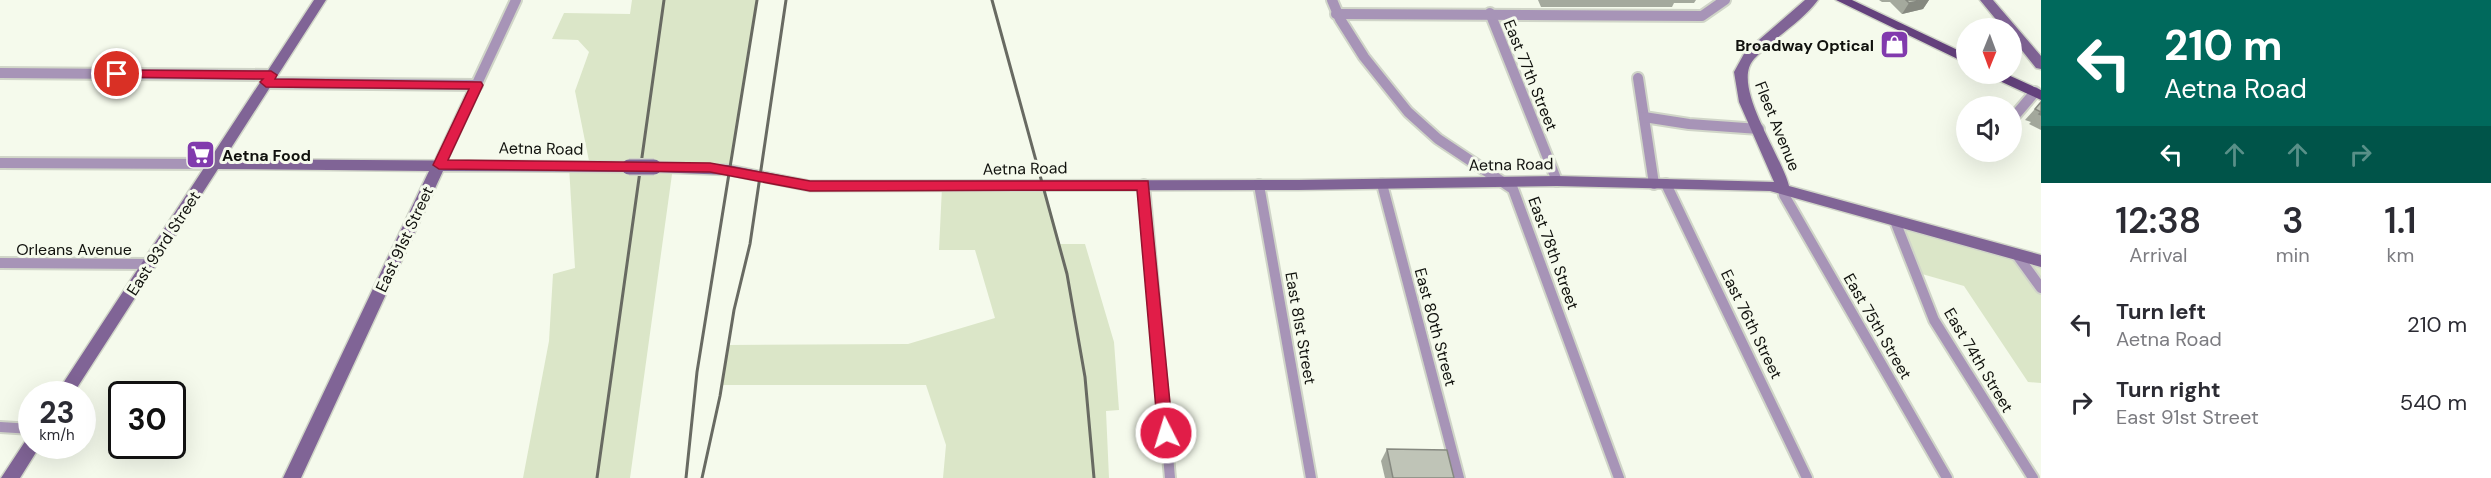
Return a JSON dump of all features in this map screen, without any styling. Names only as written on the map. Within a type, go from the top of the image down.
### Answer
[{"type":"main road","points":[[1842,0],[1956,54]]},
{"type":"main road","points":[[2018,84],[2038,93]]},
{"type":"street","name":"East 93rd Street","points":[[72,381],[320,0]]},
{"type":"street","name":"East 91st Street","points":[[292,478],[516,0]]},
{"type":"street","name":"East 78th Street","points":[[1332,0],[1336,14],[1364,57],[1400,104],[1417,122],[1513,189],[1619,478]]},
{"type":"street","points":[[1336,14],[1490,13],[1702,16],[1725,0]]},
{"type":"street","name":"Fleet Avenue","points":[[1783,189],[1742,86],[1741,69],[1750,55],[1812,0]]},
{"type":"street","points":[[1986,0],[2002,18]]},
{"type":"street","name":"East 77th Street","points":[[1490,13],[1557,182]]},
{"type":"street","points":[[2022,42],[2041,64]]},
{"type":"street","points":[[0,73],[477,85]]},
{"type":"street","name":"East 76th Street","points":[[1638,78],[1644,117],[1660,184],[1807,478]]},
{"type":"street","points":[[2022,109],[2038,93]]},
{"type":"street","points":[[1644,117],[1689,124],[1759,129]]},
{"type":"street","name":"Aetna Road","points":[[0,163],[628,166],[729,170],[810,186],[1557,182],[1770,186],[2041,261]]},
{"type":"street","name":"East 80th Street","points":[[1382,184],[1459,478]]},
{"type":"street","points":[[1144,185],[1170,478]]},
{"type":"street","name":"East 81st Street","points":[[1259,185],[1311,478]]},
{"type":"street","name":"East 75th Street","points":[[1783,189],[1784,195],[1947,478]]},
{"type":"street","name":"East 74th Street","points":[[1895,221],[1934,320],[2033,478]]},
{"type":"street","points":[[2017,255],[2041,288]]},
{"type":"street","name":"Orleans Avenue","points":[[0,263],[149,264]]},
{"type":"street","points":[[0,427],[18,428]]},
{"type":"street","points":[[10,478],[23,459]]},
{"type":"green space","points":[[632,0],[757,0],[729,170],[673,167],[630,478],[523,478],[549,341],[553,274],[575,268],[569,166],[590,166],[575,91],[589,52],[578,40],[552,39],[564,13],[630,14]]},
{"type":"green space","points":[[1044,186],[1060,244],[1085,244],[1114,342],[1119,410],[1106,411],[1109,478],[943,478],[946,445],[926,385],[722,385],[729,345],[908,344],[995,318],[975,250],[939,250],[942,187]]},
{"type":"green space","points":[[1895,221],[2041,261],[2041,383],[2028,382],[1964,286],[1915,272]]},
{"type":"building","points":[[1906,0],[1924,0],[1909,3]]},
{"type":"building","points":[[2041,102],[2041,112],[2035,109]]},
{"type":"building","points":[[1387,449],[1447,450],[1454,478],[1393,478]]},
{"type":"railway","points":[[597,478],[664,0]]},
{"type":"railway","points":[[686,478],[697,372],[757,0]]},
{"type":"railway","points":[[702,478],[720,396],[734,310],[750,244],[786,0]]},
{"type":"railway","points":[[992,0],[1067,274],[1085,377],[1094,478]]},
{"type":"place","name":"Broadway Optical","points":[[1895,45]]},
{"type":"place","name":"Aetna Food","points":[[201,155]]},
{"type":"route","points":[[117,74],[271,75],[266,82],[477,85],[439,165],[710,168],[810,186],[1144,185],[1166,433]]}]
